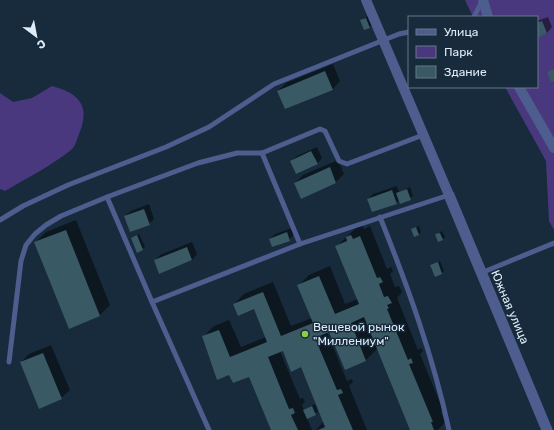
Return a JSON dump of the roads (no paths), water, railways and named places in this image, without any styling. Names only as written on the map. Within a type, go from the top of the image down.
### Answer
[{"type":"street","points":[[366,0],[449,195]]},
{"type":"street","points":[[482,0],[488,16]]},
{"type":"street","points":[[520,88],[554,148]]},
{"type":"street","name":"Южная улица","points":[[449,195],[547,430]]},
{"type":"lane","points":[[474,16],[482,0]]},
{"type":"lane","points":[[0,220],[23,206],[68,185],[166,147],[209,128],[274,84],[383,40],[408,32]]},
{"type":"lane","points":[[9,362],[21,261],[26,245],[46,225],[61,216],[107,197],[221,156],[237,153],[262,154],[320,129],[325,131],[340,161],[347,164],[423,135]]},
{"type":"lane","points":[[262,154],[300,244]]},
{"type":"lane","points":[[152,302],[300,244],[449,195]]},
{"type":"lane","points":[[107,197],[209,430]]},
{"type":"lane","points":[[380,217],[411,296],[433,362],[449,430]]},
{"type":"lane","points":[[481,273],[554,243]]},
{"type":"place","name":"Вещевой рынок \"Миллениум\"","points":[[305,334]]}]
